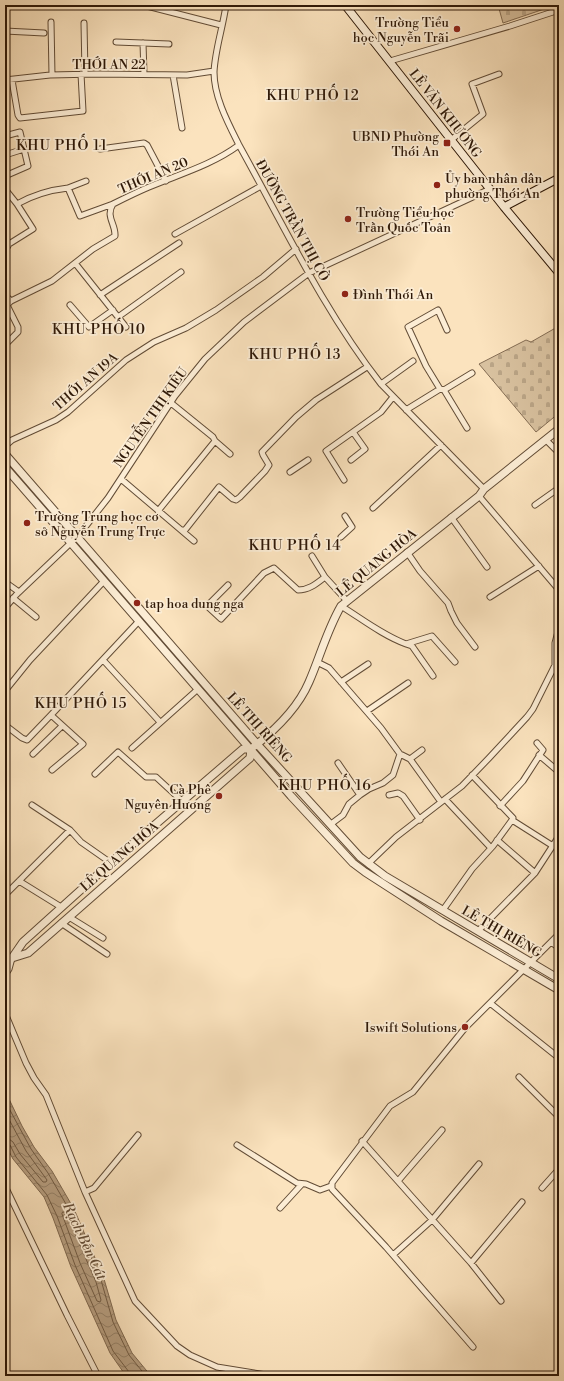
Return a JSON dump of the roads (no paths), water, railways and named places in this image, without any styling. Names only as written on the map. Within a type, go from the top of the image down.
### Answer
[{"type":"street","points":[[143,5],[222,25]]},
{"type":"street","name":"ĐƯỜNG TRẦN THỊ CỜ","points":[[226,5],[214,71],[215,90],[225,117],[239,145],[309,273],[336,319],[368,367],[393,397],[484,489]]},
{"type":"street","name":"LÊ VĂN KHƯƠNG","points":[[345,5],[504,207],[559,273]]},
{"type":"street","points":[[390,61],[559,10]]},
{"type":"street","points":[[51,22],[52,75]]},
{"type":"street","points":[[12,80],[18,115],[21,118],[83,111],[84,24]]},
{"type":"street","points":[[5,31],[44,33]]},
{"type":"street","points":[[116,42],[169,44]]},
{"type":"street","points":[[143,43],[144,74]]},
{"type":"street","name":"THỚI AN 22","points":[[5,80],[52,75],[187,75],[214,71]]},
{"type":"street","points":[[451,140],[483,114],[472,84],[499,74]]},
{"type":"street","points":[[173,75],[182,128]]},
{"type":"street","points":[[5,136],[20,132],[28,166],[5,176]]},
{"type":"street","points":[[100,149],[144,143],[147,145],[166,181]]},
{"type":"street","name":"THỚI AN 20","points":[[11,301],[52,281],[93,249],[115,236],[116,233],[111,220],[110,210],[113,204],[148,187],[204,166],[227,154],[239,145]]},
{"type":"street","points":[[5,155],[24,149]]},
{"type":"street","points":[[504,207],[559,178]]},
{"type":"street","points":[[17,204],[51,190],[68,188],[86,181]]},
{"type":"street","points":[[175,234],[261,186]]},
{"type":"street","points":[[68,188],[80,216],[113,204]]},
{"type":"street","points":[[5,189],[17,204],[33,229],[9,244],[5,251]]},
{"type":"street","name":"NGUYỄN THỊ KIÊU","points":[[5,608],[19,592],[78,536],[108,498],[171,403],[205,359],[244,322],[309,273],[490,189]]},
{"type":"street","points":[[100,295],[179,243]]},
{"type":"street","name":"THỚI AN 19A","points":[[5,446],[12,440],[56,420],[68,412],[126,360],[154,342],[186,328],[216,310],[263,277],[296,249]]},
{"type":"street","points":[[75,263],[126,327]]},
{"type":"street","points":[[118,317],[181,272]]},
{"type":"street","points":[[5,295],[11,301],[8,305],[18,327],[18,332],[5,344]]},
{"type":"street","points":[[70,305],[89,327],[113,310]]},
{"type":"street","points":[[448,330],[438,310],[408,327],[426,366],[467,428]]},
{"type":"street","points":[[381,384],[413,361]]},
{"type":"street","points":[[182,530],[185,530],[219,488],[233,499],[236,500],[240,497],[269,465],[262,455],[262,452],[296,417],[316,400],[368,367]]},
{"type":"street","points":[[406,410],[472,373]]},
{"type":"street","points":[[344,480],[326,451],[381,412],[393,397]]},
{"type":"street","points":[[171,403],[230,454]]},
{"type":"street","name":"LÊ QUANG HÒA","points":[[5,964],[9,957],[23,942],[111,863],[243,749],[251,748],[257,744],[278,724],[299,701],[309,682],[334,617],[341,606],[479,496],[484,489],[559,429]]},
{"type":"street","points":[[351,460],[365,449],[353,432]]},
{"type":"street","points":[[546,440],[559,453]]},
{"type":"street","points":[[158,511],[215,441]]},
{"type":"street","points":[[373,508],[441,445]]},
{"type":"street","name":"LÊ THỊ RIÊNG","points":[[5,454],[78,536],[257,744],[331,824],[360,858],[443,910],[559,979]]},
{"type":"street","points":[[290,472],[308,460]]},
{"type":"street","name":"LÊ THỊ RIÊNG","points":[[5,467],[342,852],[365,872],[441,921],[559,990]]},
{"type":"street","points":[[120,479],[194,541]]},
{"type":"street","points":[[535,505],[559,488]]},
{"type":"street","points":[[479,496],[559,590]]},
{"type":"street","points":[[341,537],[352,527],[345,516]]},
{"type":"street","points":[[451,517],[487,567]]},
{"type":"street","points":[[407,552],[420,571],[448,603],[457,623],[475,647]]},
{"type":"street","points":[[312,556],[325,577],[347,601]]},
{"type":"street","points":[[490,597],[539,566]]},
{"type":"street","points":[[228,585],[207,606],[221,619],[264,573],[274,568],[298,590],[304,590],[313,586],[325,577]]},
{"type":"street","points":[[5,691],[30,660],[104,581]]},
{"type":"street","points":[[5,582],[19,592]]},
{"type":"street","points":[[13,598],[36,617]]},
{"type":"street","points":[[341,606],[379,631],[412,646],[433,676]]},
{"type":"street","points":[[5,725],[27,740],[104,661],[139,621]]},
{"type":"street","points":[[369,865],[371,861],[396,837],[420,820],[462,786],[519,727],[533,709],[555,665],[555,643],[559,628]]},
{"type":"street","points":[[406,644],[432,636],[455,662]]},
{"type":"street","points":[[104,661],[160,722]]},
{"type":"street","points":[[317,662],[329,668],[367,711],[400,754],[410,759],[443,800],[491,848]]},
{"type":"street","points":[[341,682],[368,664]]},
{"type":"street","points":[[367,711],[408,683]]},
{"type":"street","points":[[132,748],[198,689]]},
{"type":"street","points":[[51,715],[83,744],[52,770]]},
{"type":"street","points":[[33,754],[62,726]]},
{"type":"street","points":[[500,806],[523,781],[543,750],[537,743]]},
{"type":"street","name":"LÊ QUANG HÒA","points":[[9,957],[28,953],[250,758],[251,748]]},
{"type":"street","points":[[410,759],[422,750]]},
{"type":"street","points":[[95,774],[118,752],[146,777],[156,777],[182,801]]},
{"type":"street","points":[[331,824],[343,815],[349,804],[360,795],[383,783],[393,775],[400,754]]},
{"type":"street","points":[[539,755],[559,772]]},
{"type":"street","points":[[338,762],[360,795]]},
{"type":"street","points":[[472,776],[513,818],[512,820],[553,846]]},
{"type":"street","points":[[389,795],[398,793],[403,796],[420,820]]},
{"type":"street","points":[[32,805],[70,830],[81,842],[111,863]]},
{"type":"street","points":[[443,910],[472,869],[491,848],[512,820]]},
{"type":"street","points":[[5,895],[70,830]]},
{"type":"street","points":[[478,931],[535,873],[559,836]]},
{"type":"street","points":[[497,840],[535,873]]},
{"type":"street","points":[[18,881],[61,907]]},
{"type":"street","points":[[69,917],[104,938]]},
{"type":"street","points":[[61,923],[107,954]]},
{"type":"street","points":[[237,1145],[274,1170],[297,1183],[320,1190],[331,1186],[362,1141],[390,1106],[413,1092],[465,1028],[559,934]]},
{"type":"street","points":[[551,942],[559,948]]},
{"type":"street","points":[[5,975],[9,969],[9,957]]},
{"type":"street","points":[[490,1003],[559,1058]]},
{"type":"street","points":[[5,1013],[26,1063],[46,1095],[85,1192],[135,1301],[177,1346],[190,1355],[217,1367],[272,1376]]},
{"type":"street","points":[[518,1077],[559,1117]]},
{"type":"street","points":[[398,1181],[442,1130]]},
{"type":"street","points":[[85,1192],[94,1188],[138,1135]]},
{"type":"street","points":[[362,1141],[470,1263],[501,1301]]},
{"type":"street","points":[[393,1255],[432,1220],[479,1164]]},
{"type":"street","points":[[542,1188],[559,1169]]},
{"type":"street","points":[[280,1208],[302,1184]]},
{"type":"street","points":[[5,1186],[98,1376]]},
{"type":"street","points":[[331,1186],[332,1189],[393,1255],[473,1347]]},
{"type":"street","points":[[470,1263],[522,1202]]},
{"type":"water","name":"Rạch Bến Cát","points":[[5,1088],[22,1126],[34,1147],[52,1171],[74,1209],[104,1279],[116,1320],[132,1353],[151,1376],[126,1376],[110,1353],[71,1267],[44,1197],[13,1159],[5,1144]]},
{"type":"place","name":"Trường Tiểu học Nguyễn Trãi","points":[[457,29]]},
{"type":"place","name":"UBND Phường Thới An","points":[[447,143]]},
{"type":"place","name":"Ủy ban nhân dân phường Thới An","points":[[437,185]]},
{"type":"place","name":"Trường Tiểu học Trần Quốc Toản","points":[[348,219]]},
{"type":"place","name":"Đình Thới An","points":[[345,294]]},
{"type":"place","name":"Trường Trung học cơ sở Nguyễn Trung Trực","points":[[27,523]]},
{"type":"place","name":"tap hoa dung nga","points":[[137,603]]},
{"type":"place","name":"Cà Phê Nguyên Hương","points":[[219,796]]},
{"type":"place","name":"Iswift Solutions","points":[[465,1027]]},
{"type":"district","name":"KHU PHỐ 12","points":[[313,95]]},
{"type":"district","name":"KHU PHỐ 11","points":[[62,145]]},
{"type":"district","name":"KHU PHỐ 10","points":[[99,329]]},
{"type":"district","name":"KHU PHỐ 13","points":[[295,354]]},
{"type":"district","name":"KHU PHỐ 14","points":[[295,545]]},
{"type":"district","name":"KHU PHỐ 15","points":[[81,703]]},
{"type":"district","name":"KHU PHỐ 16","points":[[325,785]]}]
